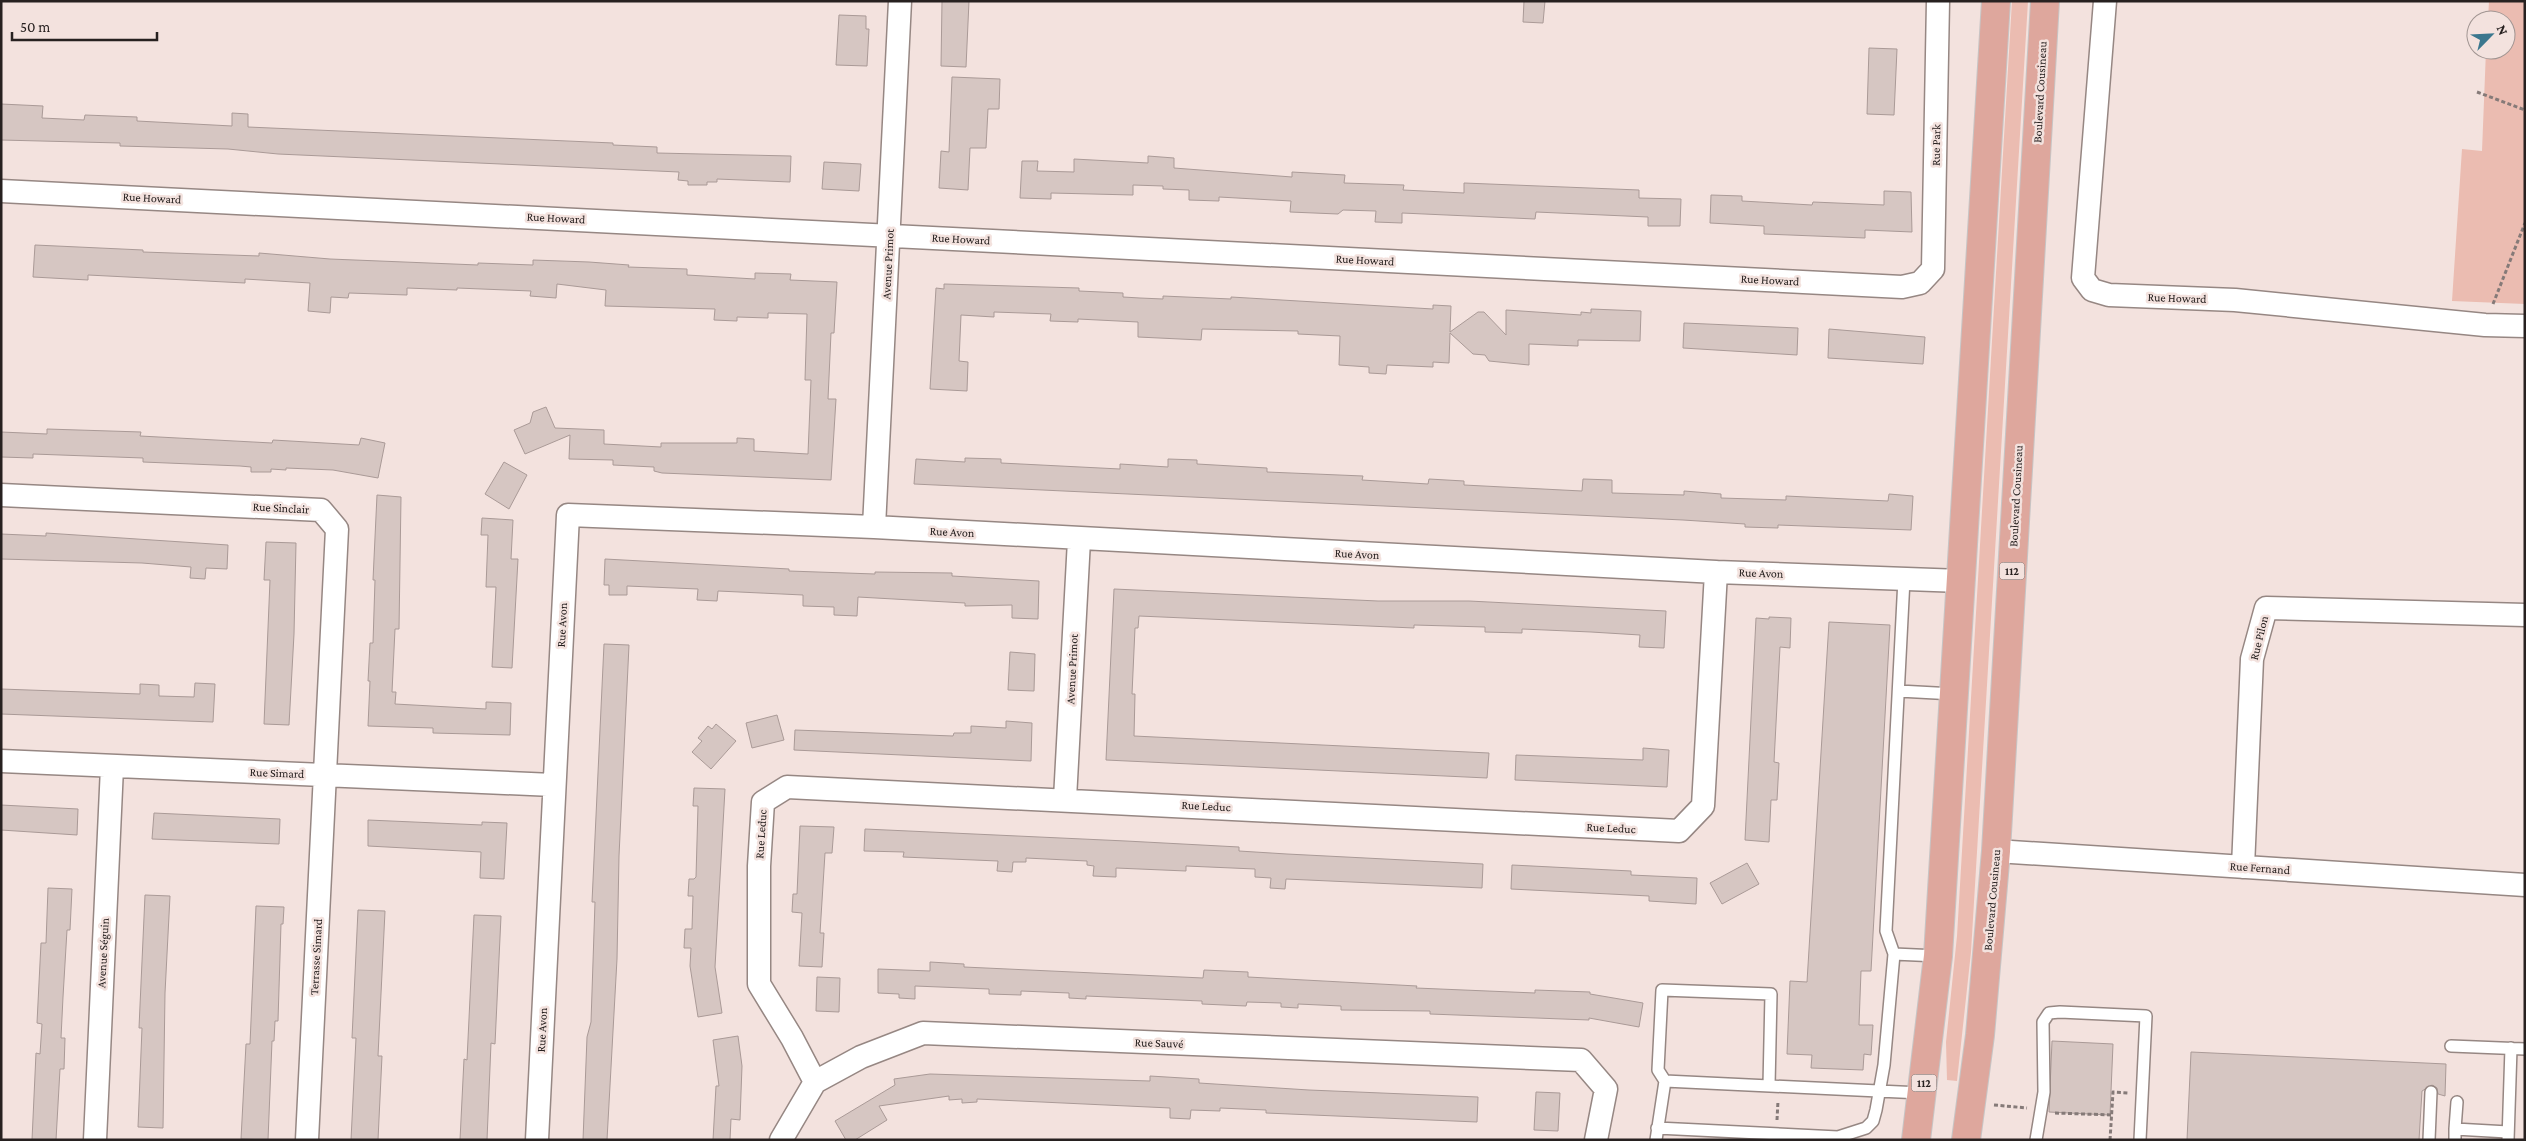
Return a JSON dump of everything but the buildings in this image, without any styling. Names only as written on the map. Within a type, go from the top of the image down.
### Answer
[{"type":"main road","name":"112","points":[[1916,1140],[1938,956],[1996,1]]},
{"type":"main road","name":"Boulevard Cousineau","points":[[1966,1140],[1980,1035],[1996,851],[2045,1]]},
{"type":"street","name":"Avenue Primot","points":[[874,528],[900,1]]},
{"type":"street","name":"Rue Park","points":[[1920,283],[1933,269],[1938,1]]},
{"type":"street","name":"Rue Howard","points":[[2105,1],[2083,278],[2092,290],[2109,295],[2235,300],[2485,325],[2525,326]]},
{"type":"street","name":"Rue Howard","points":[[1,191],[889,234],[1902,287],[1920,283]]},
{"type":"street","name":"Rue Sinclair","points":[[1,495],[321,510],[336,529],[324,774]]},
{"type":"street","name":"Rue Avon","points":[[537,1140],[553,785],[568,515],[874,528],[1716,572],[1961,581]]},
{"type":"street","name":"Avenue Primot","points":[[1066,799],[1079,540]]},
{"type":"street","name":"Rue Leduc","points":[[815,1082],[792,1038],[759,984],[759,866],[763,802],[787,787],[1066,799],[1678,831],[1703,806],[1716,572]]},
{"type":"street","name":"Rue Pilon","points":[[2243,867],[2252,659],[2266,608],[2525,615]]},
{"type":"street","name":"Rue Simard","points":[[1,760],[112,767],[324,774],[553,785]]},
{"type":"street","name":"Avenue Séguin","points":[[95,1140],[112,767]]},
{"type":"street","name":"Terrasse Simard","points":[[307,1140],[324,774]]},
{"type":"street","name":"Rue Fernand","points":[[1996,851],[2525,884]]},
{"type":"street","name":"Rue Sauvé","points":[[815,1082],[862,1057],[923,1033],[1581,1060],[1606,1089],[1596,1140]]},
{"type":"street","points":[[781,1140],[815,1082]]},
{"type":"lane","points":[[1658,1128],[1838,1137],[1861,1131],[1870,1126],[1876,1110],[1884,1065],[1894,954],[1886,931],[1904,579]]},
{"type":"lane","points":[[1899,692],[1954,694]]},
{"type":"lane","points":[[1894,954],[1938,956]]},
{"type":"lane","points":[[1656,1140],[1665,1081],[1658,1070],[1662,990],[1771,994],[1769,1086]]},
{"type":"lane","points":[[2036,1140],[2044,1099],[2044,1022],[2049,1013],[2060,1012],[2146,1016],[2140,1140]]},
{"type":"lane","points":[[2451,1046],[2525,1049]]},
{"type":"lane","points":[[2456,1102],[2455,1134],[2508,1136],[2512,1048]]},
{"type":"lane","points":[[1665,1081],[1923,1093]]},
{"type":"lane","points":[[2429,1140],[2431,1092]]},
{"type":"path","points":[[2477,92],[2525,110]]},
{"type":"path","points":[[2485,325],[2525,223]]},
{"type":"path","points":[[2110,1140],[2113,1092]]},
{"type":"path","points":[[1777,1123],[1778,1099]]},
{"type":"path","points":[[1989,1104],[2036,1109]]},
{"type":"path","points":[[2050,1112],[2112,1115]]},
{"type":"shaded area","points":[[2012,1],[2028,1],[1971,952],[1957,1081],[1947,1080],[1946,1042],[1957,936]]},
{"type":"shaded area","points":[[2489,1],[2525,1],[2525,304],[2452,301],[2462,149],[2482,151],[2486,60],[2516,60],[2516,10],[2489,10]]}]
